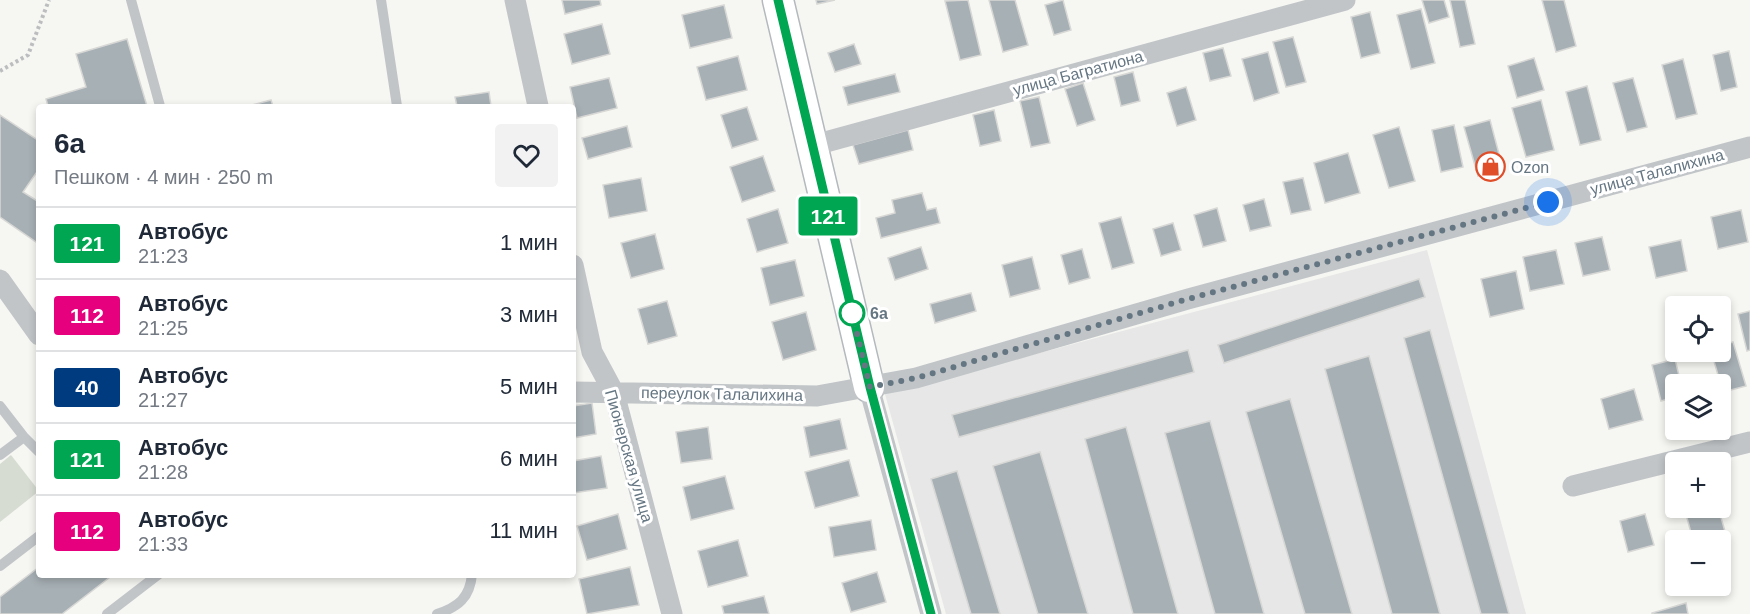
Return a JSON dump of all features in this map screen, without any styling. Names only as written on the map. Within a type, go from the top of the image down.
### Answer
[{"type":"street","points":[[515,0],[538,104]]},
{"type":"street","points":[[778,0],[870,387],[931,614]]},
{"type":"street","name":"улица Багратиона","points":[[811,146],[1345,0]]},
{"type":"street","name":"улица Талалихина","points":[[870,387],[916,378],[1188,299],[1750,147]]},
{"type":"street","name":"Пионерская улица","points":[[576,279],[592,352],[614,393],[672,614]]},
{"type":"street","points":[[0,280],[36,331]]},
{"type":"street","name":"переулок Талалихина","points":[[576,392],[817,396],[870,387]]},
{"type":"street","points":[[1573,486],[1750,442]]},
{"type":"lane","points":[[131,0],[159,104]]},
{"type":"lane","points":[[381,0],[397,104]]},
{"type":"lane","points":[[0,406],[36,449]]},
{"type":"lane","points":[[0,455],[24,437]]},
{"type":"lane","points":[[0,566],[36,538]]},
{"type":"lane","points":[[107,614],[154,578]]},
{"type":"lane","points":[[437,614],[456,608],[470,590],[472,578]]},
{"type":"path","points":[[0,71],[28,55],[49,0]]},
{"type":"shaded area","points":[[1427,250],[1526,614],[946,614],[885,394]]},
{"type":"shaded area","points":[[11,455],[36,487],[36,493],[0,522],[0,464]]},
{"type":"building","points":[[562,0],[600,0],[601,5],[565,14]]},
{"type":"building","points":[[816,0],[835,0],[817,4]]},
{"type":"building","points":[[968,0],[981,55],[960,60],[945,1]]},
{"type":"building","points":[[989,0],[1015,0],[1028,45],[1003,52]]},
{"type":"building","points":[[1063,0],[1071,30],[1054,35],[1045,5]]},
{"type":"building","points":[[1422,0],[1444,0],[1449,17],[1429,23]]},
{"type":"building","points":[[1450,0],[1465,0],[1475,44],[1460,47]]},
{"type":"building","points":[[1542,0],[1564,0],[1576,46],[1556,52]]},
{"type":"building","points":[[724,5],[732,38],[690,48],[682,15]]},
{"type":"building","points":[[1421,9],[1435,63],[1411,69],[1397,15]]},
{"type":"building","points":[[1370,12],[1380,53],[1361,58],[1351,17]]},
{"type":"building","points":[[602,24],[610,54],[572,64],[564,34]]},
{"type":"building","points":[[1293,37],[1306,82],[1286,87],[1273,42]]},
{"type":"building","points":[[127,39],[146,104],[47,104],[46,99],[86,87],[76,54]]},
{"type":"building","points":[[854,44],[861,64],[835,72],[828,53]]},
{"type":"building","points":[[1223,48],[1231,76],[1210,81],[1203,53]]},
{"type":"building","points":[[1729,51],[1737,87],[1721,91],[1713,55]]},
{"type":"building","points":[[1268,52],[1279,93],[1254,101],[1242,59]]},
{"type":"building","points":[[738,56],[747,90],[706,100],[697,67]]},
{"type":"building","points":[[1534,58],[1544,90],[1517,98],[1508,66]]},
{"type":"building","points":[[1683,59],[1697,114],[1676,119],[1662,65]]},
{"type":"building","points":[[1133,72],[1140,101],[1121,106],[1114,77]]},
{"type":"building","points":[[895,74],[900,92],[848,105],[843,87]]},
{"type":"building","points":[[609,78],[617,108],[577,118],[576,104],[574,104],[570,87]]},
{"type":"building","points":[[1633,78],[1647,127],[1627,132],[1613,83]]},
{"type":"building","points":[[1083,83],[1095,120],[1077,126],[1065,89]]},
{"type":"building","points":[[1587,86],[1601,140],[1580,145],[1566,92]]},
{"type":"building","points":[[1186,87],[1196,120],[1177,126],[1167,93]]},
{"type":"building","points":[[489,92],[491,104],[457,104],[455,97]]},
{"type":"building","points":[[1039,97],[1050,143],[1031,147],[1020,101]]},
{"type":"building","points":[[271,100],[272,104],[256,104]]},
{"type":"building","points":[[1541,100],[1554,150],[1526,157],[1512,108]]},
{"type":"building","points":[[747,107],[758,140],[732,148],[721,115]]},
{"type":"building","points":[[994,110],[1001,141],[980,146],[973,115]]},
{"type":"building","points":[[0,115],[36,139],[36,173],[23,192],[36,200],[36,242],[0,217]]},
{"type":"building","points":[[1490,120],[1503,169],[1478,176],[1464,127]]},
{"type":"building","points":[[1454,125],[1463,167],[1441,172],[1432,130]]},
{"type":"building","points":[[627,126],[632,147],[588,159],[582,138]]},
{"type":"building","points":[[1399,127],[1415,181],[1389,188],[1373,135]]},
{"type":"building","points":[[908,130],[913,150],[859,164],[853,145]]},
{"type":"building","points":[[1348,153],[1360,193],[1325,203],[1314,163]]},
{"type":"building","points":[[763,156],[775,191],[742,202],[730,167]]},
{"type":"building","points":[[641,178],[647,211],[609,218],[603,185]]},
{"type":"building","points":[[1303,178],[1311,210],[1291,214],[1283,182]]},
{"type":"building","points":[[922,193],[927,210],[936,208],[940,223],[881,238],[876,218],[895,213],[892,200]]},
{"type":"building","points":[[1264,199],[1271,226],[1250,231],[1243,205]]},
{"type":"building","points":[[1217,208],[1226,241],[1203,247],[1194,215]]},
{"type":"building","points":[[778,209],[788,243],[757,252],[747,219]]},
{"type":"building","points":[[1741,210],[1748,242],[1718,249],[1711,217]]},
{"type":"building","points":[[1121,217],[1134,263],[1112,269],[1099,223]]},
{"type":"building","points":[[1173,223],[1181,250],[1161,256],[1153,229]]},
{"type":"building","points":[[655,234],[664,269],[631,278],[621,243]]},
{"type":"building","points":[[1602,237],[1610,270],[1583,276],[1575,243]]},
{"type":"building","points":[[1681,240],[1687,271],[1656,278],[1649,247]]},
{"type":"building","points":[[921,247],[928,269],[895,280],[888,258]]},
{"type":"building","points":[[1082,249],[1090,278],[1069,284],[1061,255]]},
{"type":"building","points":[[1556,250],[1564,284],[1530,291],[1523,257]]},
{"type":"building","points":[[1032,257],[1040,289],[1010,297],[1002,265]]},
{"type":"building","points":[[795,260],[804,296],[770,305],[761,268]]},
{"type":"building","points":[[1516,271],[1524,309],[1490,317],[1481,279]]},
{"type":"building","points":[[1419,279],[1425,297],[1224,363],[1218,345]]},
{"type":"building","points":[[971,293],[976,311],[935,323],[930,304]]},
{"type":"building","points":[[667,301],[677,336],[648,344],[638,309]]},
{"type":"building","points":[[1750,311],[1750,350],[1747,351],[1738,314]]},
{"type":"building","points":[[806,312],[816,350],[783,360],[772,322]]},
{"type":"building","points":[[1430,330],[1509,614],[1481,614],[1404,338]]},
{"type":"building","points":[[1733,342],[1746,386],[1731,390],[1731,374],[1718,374],[1714,362],[1731,362],[1731,343]]},
{"type":"building","points":[[1188,350],[1194,372],[959,437],[952,415]]},
{"type":"building","points":[[1369,356],[1440,614],[1392,614],[1325,369]]},
{"type":"building","points":[[1676,362],[1679,374],[1665,374],[1665,400],[1661,401],[1652,365]]},
{"type":"building","points":[[1634,389],[1643,420],[1609,429],[1601,399]]},
{"type":"building","points":[[1290,399],[1352,614],[1305,614],[1246,412]]},
{"type":"building","points":[[592,403],[596,434],[576,437],[576,406]]},
{"type":"building","points":[[840,419],[847,449],[810,457],[804,427]]},
{"type":"building","points":[[1210,421],[1264,614],[1215,614],[1165,433]]},
{"type":"building","points":[[708,427],[712,459],[681,463],[676,432]]},
{"type":"building","points":[[1126,427],[1178,614],[1133,614],[1085,439]]},
{"type":"building","points":[[1040,452],[1088,614],[1038,614],[993,466]]},
{"type":"building","points":[[601,456],[607,488],[576,493],[576,460]]},
{"type":"building","points":[[849,460],[859,496],[815,508],[805,472]]},
{"type":"building","points":[[957,471],[1000,614],[971,614],[931,479]]},
{"type":"building","points":[[725,476],[734,509],[691,520],[683,487]]},
{"type":"building","points":[[618,514],[627,549],[587,560],[577,526]]},
{"type":"building","points":[[1645,514],[1654,545],[1628,552],[1620,521]]},
{"type":"building","points":[[1687,518],[1721,518],[1725,530],[1690,530]]},
{"type":"building","points":[[871,520],[876,550],[834,557],[829,527]]},
{"type":"building","points":[[738,540],[748,576],[708,587],[698,551]]},
{"type":"building","points":[[630,567],[639,605],[587,614],[579,579]]},
{"type":"building","points":[[36,569],[36,578],[109,578],[62,614],[0,614],[0,597]]},
{"type":"building","points":[[877,572],[886,602],[851,612],[842,583]]},
{"type":"building","points":[[764,596],[769,614],[724,614],[722,606]]},
{"type":"building","points":[[1686,603],[1688,614],[1652,614],[1652,613]]},
{"type":"bus line","name":"121","points":[[778,0],[870,387],[931,614]]},
{"type":"place","name":"Ozon","points":[[1490,167]]},
{"type":"place","name":"6а","points":[[852,313]]},
{"type":"route","points":[[852,313],[870,387],[916,378],[1188,299],[1548,202]]}]
